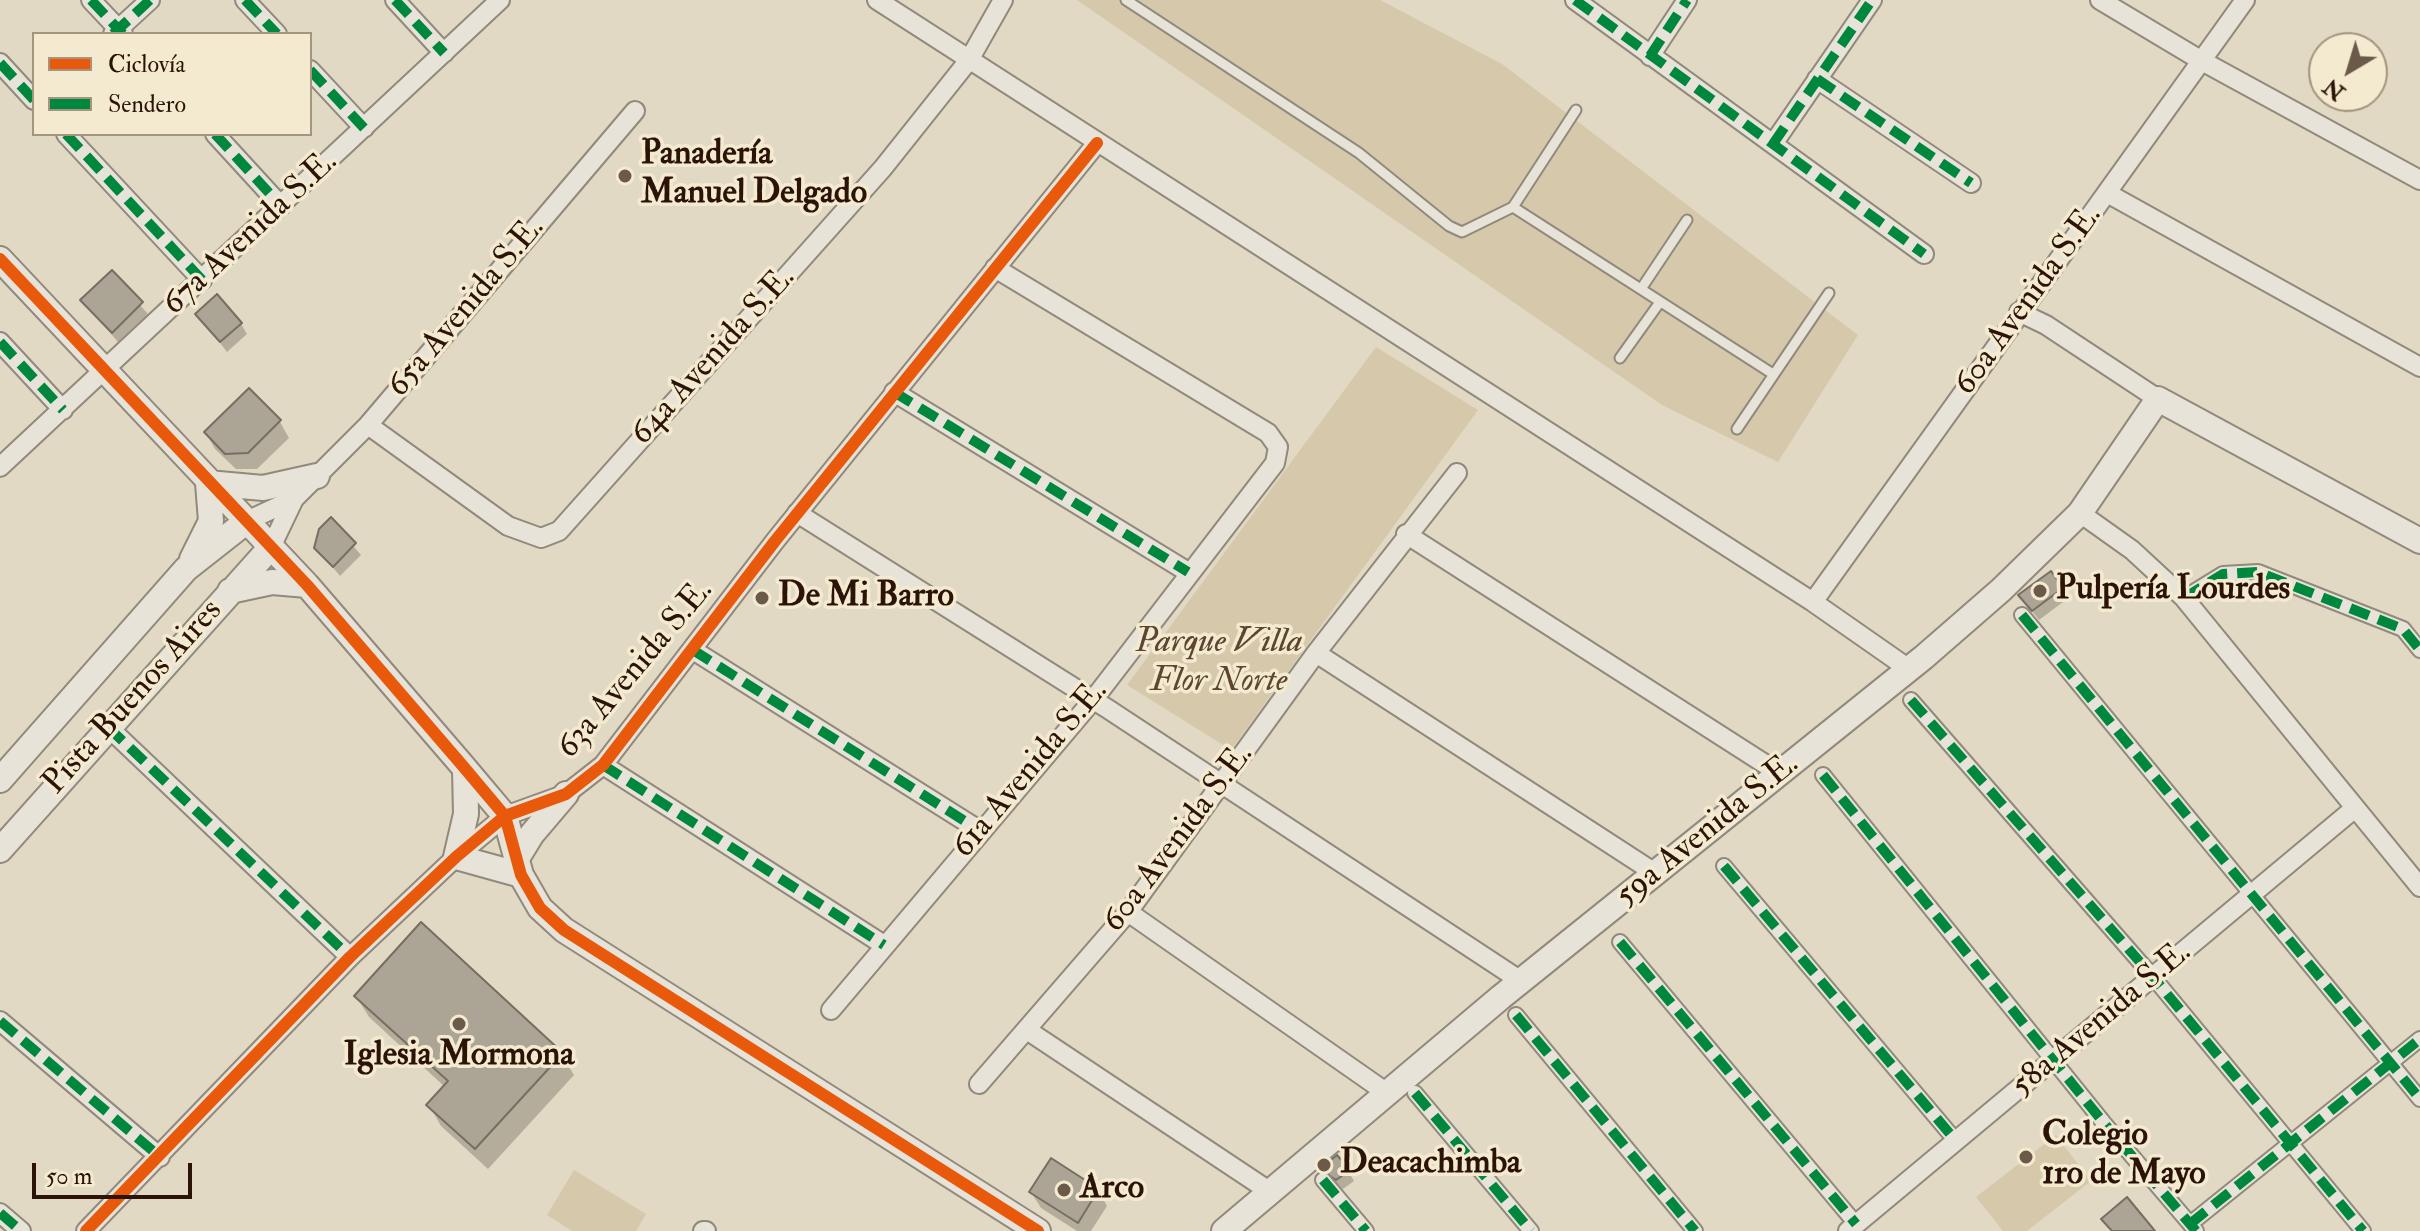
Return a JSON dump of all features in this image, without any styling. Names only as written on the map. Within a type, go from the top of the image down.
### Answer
[{"type":"street","points":[[91,0],[118,32],[150,0]]},
{"type":"street","points":[[245,0],[275,32]]},
{"type":"street","points":[[395,0],[444,53]]},
{"type":"street","name":"67a Avenida S.E.","points":[[0,467],[500,0]]},
{"type":"street","points":[[877,0],[1813,602],[1909,669]]},
{"type":"street","name":"64a Avenida S.E.","points":[[368,425],[508,526],[541,538],[559,531],[883,168],[969,60],[1003,0]]},
{"type":"street","points":[[1575,0],[1924,254]]},
{"type":"street","points":[[1650,56],[1687,0]]},
{"type":"street","points":[[1773,144],[1872,0]]},
{"type":"street","points":[[2100,0],[2202,61],[2420,180]]},
{"type":"street","name":"60a Avenida S.E.","points":[[1813,602],[2245,0]]},
{"type":"street","points":[[0,63],[32,98]]},
{"type":"street","points":[[312,72],[364,128]]},
{"type":"street","points":[[1817,79],[1971,183]]},
{"type":"street","name":"65a Avenida S.E.","points":[[271,547],[294,499],[368,425],[635,111]]},
{"type":"street","points":[[68,136],[202,280]]},
{"type":"street","points":[[217,136],[281,206]]},
{"type":"street","name":"63a Avenida S.E.","points":[[86,1231],[350,957],[456,857],[505,816],[566,794],[603,765],[797,513],[1097,143]]},
{"type":"street","points":[[2107,193],[2420,367]]},
{"type":"street","points":[[0,259],[307,585],[505,816],[519,868],[540,908],[564,930],[1038,1231]]},
{"type":"street","name":"61a Avenida S.E.","points":[[831,1010],[979,830],[1093,700],[1188,572],[1275,463],[1278,447],[1268,433],[995,268]]},
{"type":"street","points":[[2019,312],[2046,325],[2158,399],[2420,541]]},
{"type":"street","points":[[0,342],[63,410]]},
{"type":"street","points":[[894,392],[1188,572]]},
{"type":"street","name":"59a Avenida S.E.","points":[[1224,1231],[1521,981],[1909,669],[2029,565],[2080,513],[2158,399]]},
{"type":"street","name":"60a Avenida S.E.","points":[[979,1084],[1128,912],[1316,653],[1406,534],[1457,473]]},
{"type":"street","points":[[208,483],[263,488],[317,476]]},
{"type":"street","points":[[186,569],[204,541],[211,521],[208,483]]},
{"type":"street","name":"65a Avenida S.E.","points":[[247,521],[294,499]]},
{"type":"street","points":[[797,513],[1093,700],[1521,981]]},
{"type":"street","points":[[2080,513],[2132,550],[2184,598],[2420,887]]},
{"type":"street","name":"Pista Buenos Aires","points":[[0,780],[186,569],[247,521]]},
{"type":"street","points":[[1406,534],[1779,773]]},
{"type":"street","name":"Pista Buenos Aires","points":[[0,850],[271,547]]},
{"type":"street","points":[[2184,598],[2223,574],[2258,572],[2403,629],[2420,650]]},
{"type":"street","points":[[228,592],[261,583],[307,585]]},
{"type":"street","points":[[2022,615],[2420,1099]]},
{"type":"street","points":[[693,650],[979,830]]},
{"type":"street","points":[[1316,653],[1655,873]]},
{"type":"street","points":[[1911,700],[2153,977],[2363,1231]]},
{"type":"street","points":[[108,727],[350,957]]},
{"type":"street","points":[[603,765],[884,945]]},
{"type":"street","points":[[465,769],[466,814],[456,857],[519,868]]},
{"type":"street","points":[[1823,775],[2193,1227],[2289,1142],[2420,1039]]},
{"type":"street","points":[[519,868],[532,834],[566,794]]},
{"type":"street","name":"58a Avenida S.E.","points":[[1852,1228],[2355,808]]},
{"type":"street","points":[[1724,866],[1956,1141]]},
{"type":"street","points":[[1128,912],[1387,1093]]},
{"type":"street","points":[[1620,942],[1852,1228]]},
{"type":"street","points":[[1516,1015],[1695,1231]]},
{"type":"street","points":[[0,1021],[160,1157]]},
{"type":"street","points":[[1027,1030],[1269,1191]]},
{"type":"street","points":[[1415,1093],[1531,1231]]},
{"type":"street","points":[[1323,1180],[1366,1231]]},
{"type":"street","points":[[0,1213],[21,1231]]},
{"type":"lane","points":[[1126,0],[1359,153],[1449,226],[1462,232],[1513,207],[1576,110]]},
{"type":"lane","points":[[1513,207],[1773,374]]},
{"type":"lane","points":[[1641,289],[1687,220]]},
{"type":"lane","points":[[1737,429],[1829,293]]},
{"type":"lane","points":[[1620,358],[1660,302]]},
{"type":"green space","points":[[1077,0],[1380,0],[1502,64],[1858,335],[1778,462],[1662,405]]},
{"type":"green space","name":"Parque Villa Flor Norte","points":[[1376,347],[1478,410],[1231,750],[1127,685]]},
{"type":"green space","points":[[2056,1135],[2091,1181],[2027,1231],[2003,1231],[1976,1197]]},
{"type":"green space","points":[[574,1170],[646,1214],[636,1231],[572,1231],[547,1215]]},
{"type":"building","points":[[112,270],[143,302],[112,333],[80,300]]},
{"type":"building","points":[[217,294],[242,323],[220,342],[195,314]]},
{"type":"building","points":[[249,388],[281,420],[248,453],[225,454],[204,432]]},
{"type":"building","points":[[331,517],[356,543],[333,567],[314,548],[319,529]]},
{"type":"building","name":"Pulpería Lourdes","points":[[2051,571],[2063,588],[2032,611],[2018,595]]},
{"type":"building","name":"Iglesia Mormona","points":[[421,922],[563,1053],[475,1149],[426,1105],[448,1081],[354,996]]},
{"type":"building","points":[[1337,1155],[1350,1170],[1336,1180],[1320,1169]]},
{"type":"building","name":"Arco","points":[[1051,1158],[1099,1189],[1078,1223],[1029,1192]]},
{"type":"building","points":[[2127,1197],[2155,1231],[2112,1231],[2101,1219]]},
{"type":"marked path","points":[[91,0],[121,32]]},
{"type":"marked path","points":[[115,32],[150,0]]},
{"type":"marked path","points":[[245,0],[275,32]]},
{"type":"marked path","points":[[395,0],[444,53]]},
{"type":"marked path","points":[[1575,0],[1924,254]]},
{"type":"marked path","points":[[1650,56],[1687,0]]},
{"type":"marked path","points":[[1773,144],[1872,0]]},
{"type":"marked path","points":[[0,63],[32,98]]},
{"type":"marked path","points":[[312,72],[364,128]]},
{"type":"marked path","points":[[1817,79],[1971,183]]},
{"type":"marked path","points":[[68,136],[202,280]]},
{"type":"marked path","points":[[217,136],[281,206]]},
{"type":"marked path","points":[[0,342],[63,410]]},
{"type":"marked path","points":[[894,392],[1188,572]]},
{"type":"marked path","points":[[2184,598],[2223,574],[2258,572],[2403,629],[2420,650]]},
{"type":"marked path","points":[[2022,615],[2420,1099]]},
{"type":"marked path","points":[[693,650],[979,830]]},
{"type":"marked path","points":[[1911,700],[2153,977],[2363,1231]]},
{"type":"marked path","points":[[108,727],[350,957]]},
{"type":"marked path","points":[[603,765],[884,945]]},
{"type":"marked path","points":[[1823,775],[2103,1122],[2196,1231]]},
{"type":"marked path","points":[[1724,866],[1956,1141]]},
{"type":"marked path","points":[[1620,942],[1856,1224]]},
{"type":"marked path","points":[[1516,1015],[1695,1231]]},
{"type":"marked path","points":[[0,1021],[160,1157]]},
{"type":"marked path","points":[[2190,1224],[2420,1039]]},
{"type":"marked path","points":[[1415,1093],[1531,1231]]},
{"type":"marked path","points":[[1323,1180],[1366,1231]]},
{"type":"marked path","points":[[0,1213],[21,1231]]},
{"type":"cycle path","points":[[86,1231],[350,957],[456,857],[505,816],[566,794],[603,765],[775,541],[1097,143]]},
{"type":"cycle path","points":[[0,259],[307,585],[505,816],[521,875],[540,908],[564,930],[1038,1231]]},
{"type":"place","name":"Panadería Manuel Delgado","points":[[625,176]]},
{"type":"place","name":"Pulpería Lourdes","points":[[2040,591]]},
{"type":"place","name":"De Mi Barro","points":[[762,598]]},
{"type":"place","name":"Iglesia Mormona","points":[[459,1024]]},
{"type":"place","name":"Colegio 1ro de Mayo","points":[[2026,1157]]},
{"type":"place","name":"Deacachimba","points":[[1324,1165]]},
{"type":"place","name":"Arco","points":[[1064,1190]]}]
